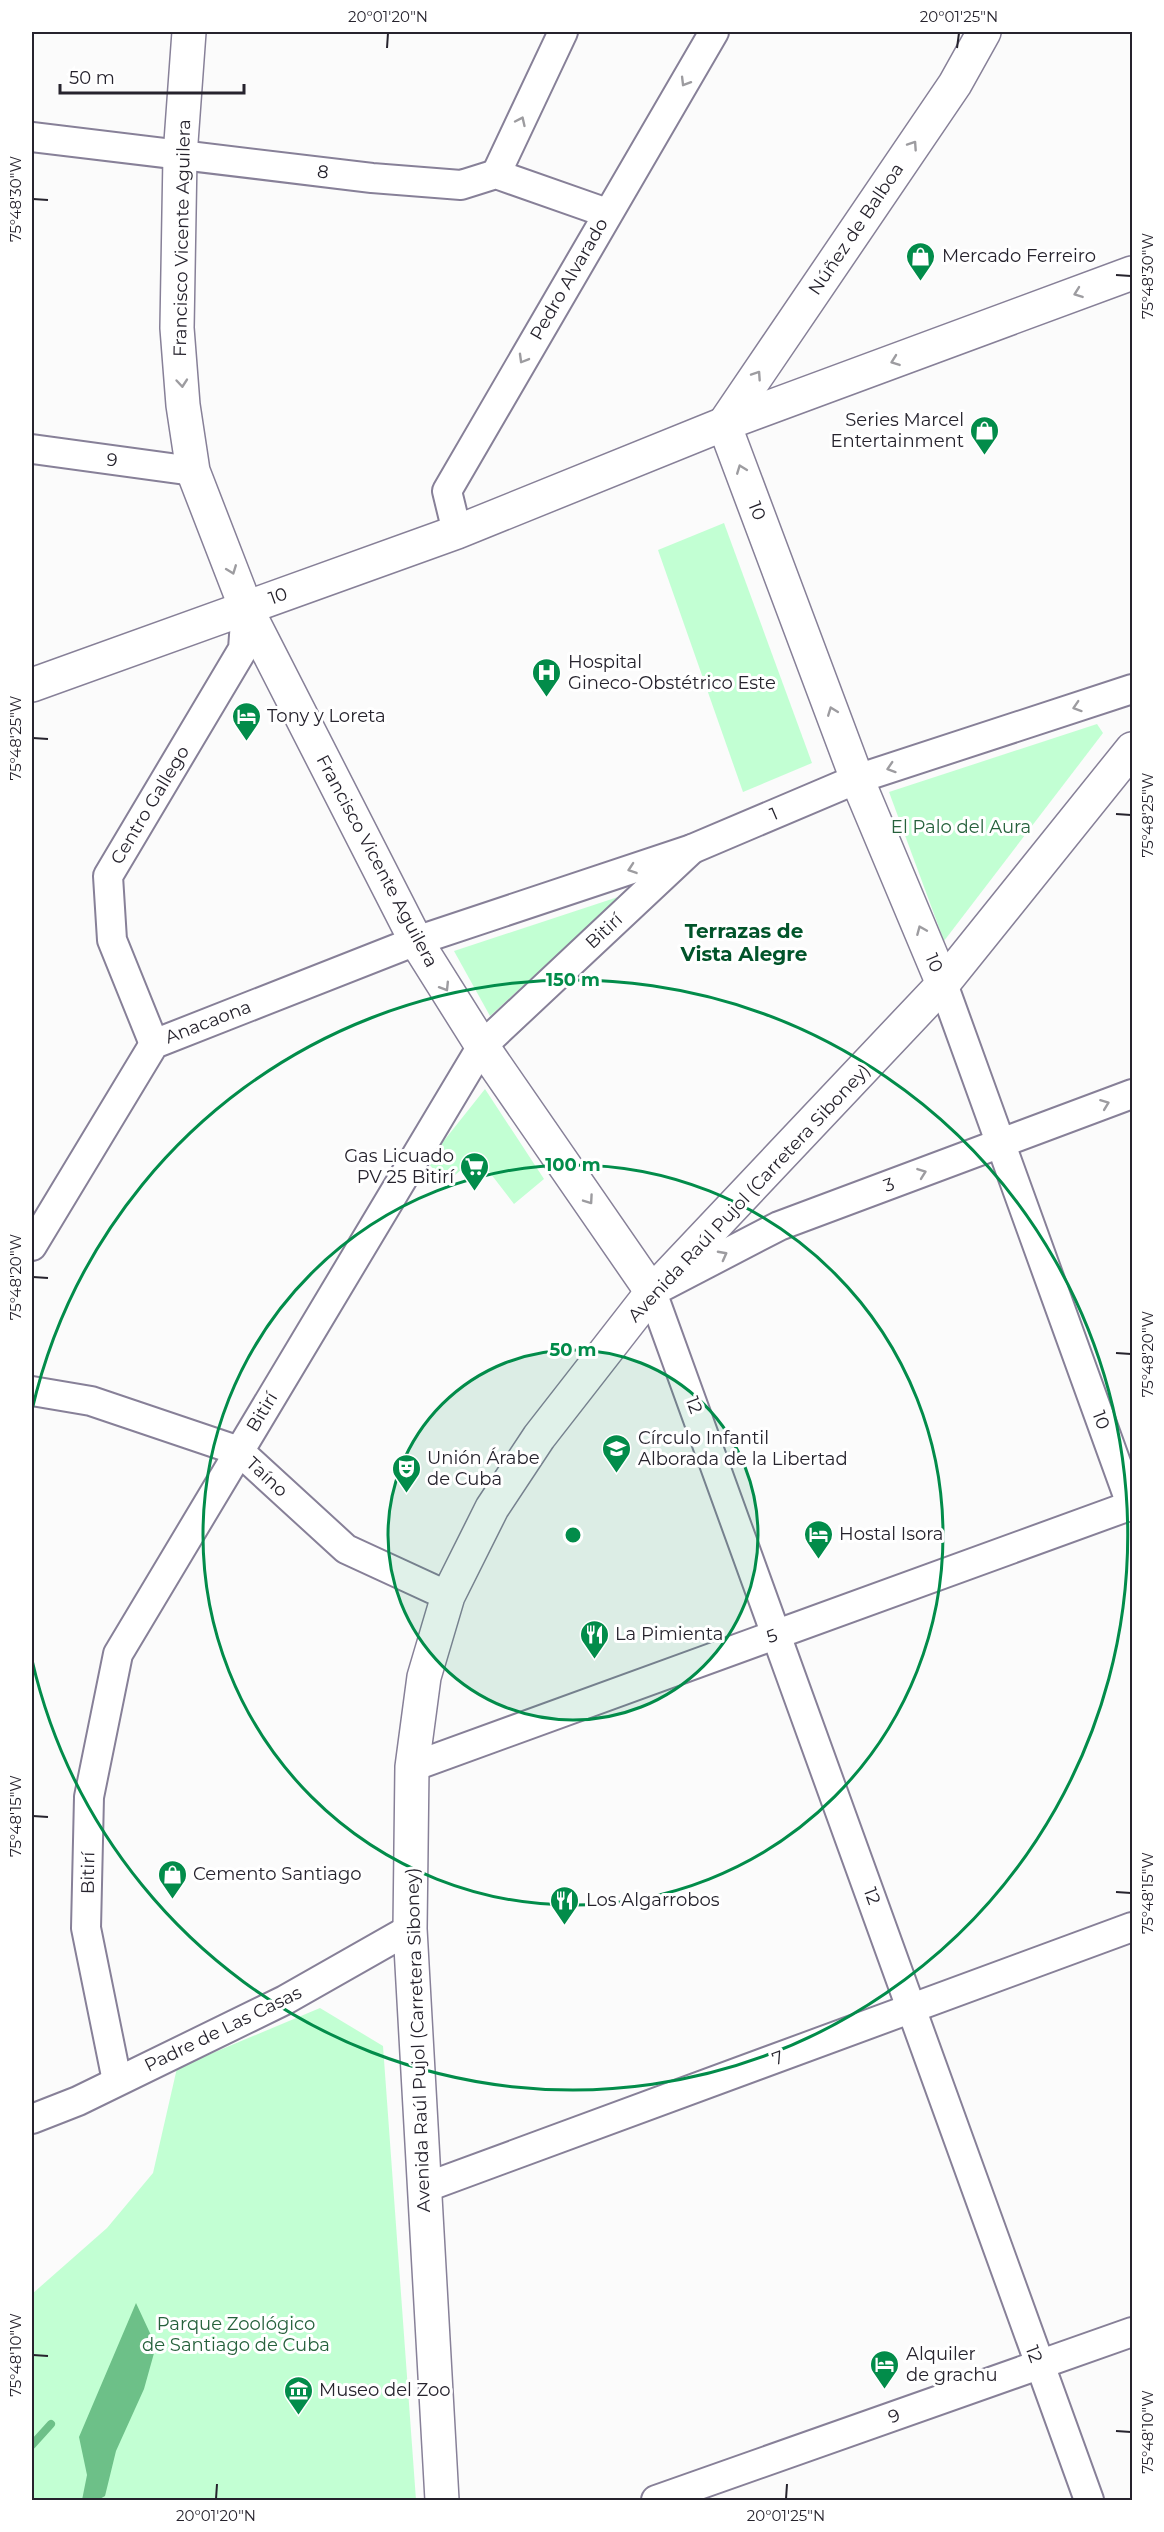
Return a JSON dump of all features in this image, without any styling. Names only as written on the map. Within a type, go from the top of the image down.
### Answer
[{"type":"main road","name":"Francisco Vicente Aguilera","points":[[189,32],[180,156],[177,328],[183,405],[193,471],[246,608],[416,941],[482,1046],[652,1292]]},
{"type":"main road","name":"Núñez de Balboa","points":[[724,424],[954,84],[984,32]]},
{"type":"main road","name":"10","points":[[32,685],[457,532],[724,424],[1132,273]]},
{"type":"main road","name":"10","points":[[724,424],[857,779],[943,984]]},
{"type":"main road","name":"Avenida Raúl Pujol (Carretera Siboney)","points":[[442,2500],[410,1929],[412,1767],[424,1677],[448,1596],[492,1508],[539,1437],[652,1292],[943,984],[1132,749]]},
{"type":"street","points":[[563,32],[496,174],[607,213]]},
{"type":"street","name":"Pedro Alvarado","points":[[457,532],[447,491],[714,32]]},
{"type":"street","name":"8","points":[[32,138],[372,178],[461,185],[496,174]]},
{"type":"street","name":"9","points":[[32,450],[193,471]]},
{"type":"street","name":"Centro Gallego","points":[[154,1044],[112,940],[108,876],[243,649],[246,608]]},
{"type":"street","name":"1","points":[[416,941],[692,849],[857,779],[1132,689]]},
{"type":"street","name":"Bitirí","points":[[117,2081],[86,1928],[89,1797],[118,1654],[482,1046],[692,849]]},
{"type":"street","name":"Anacaona","points":[[32,1246],[154,1044],[416,941]]},
{"type":"street","name":"10","points":[[943,984],[1132,1506]]},
{"type":"street","name":"3","points":[[652,1292],[779,1226],[1132,1094]]},
{"type":"street","name":"12","points":[[652,1292],[912,2008],[1038,2365],[1089,2500]]},
{"type":"street","name":"Taíno","points":[[32,1391],[91,1401],[239,1451],[346,1549],[448,1596]]},
{"type":"street","name":"5","points":[[412,1767],[1132,1506]]},
{"type":"street","name":"7","points":[[424,2188],[1132,1927]]},
{"type":"street","name":"Padre de Las Casas","points":[[32,2119],[78,2101],[285,2000],[410,1929]]},
{"type":"street","name":"9","points":[[656,2500],[1132,2332]]},
{"type":"green space","points":[[724,523],[812,763],[743,792],[658,550]]},
{"type":"green space","name":"El Palo del Aura","points":[[1097,724],[1103,733],[944,941],[889,792]]},
{"type":"green space","points":[[621,896],[490,1016],[454,951]]},
{"type":"green space","points":[[485,1089],[544,1179],[514,1204],[477,1156],[446,1183],[427,1162]]},
{"type":"green space","name":"Parque Zoológico de Santiago de Cuba","points":[[320,2008],[383,2046],[416,2500],[32,2500],[32,2294],[107,2228],[153,2173],[177,2068]]},
{"type":"shaded area","points":[[136,2303],[156,2346],[144,2389],[116,2451],[105,2496],[98,2500],[82,2500],[87,2475],[79,2437]]},
{"type":"waterway","points":[[32,2445],[51,2424]]},
{"type":"place","name":"Mercado Ferreiro","points":[[921,282]]},
{"type":"place","name":"Series Marcel Entertainment","points":[[985,456]]},
{"type":"place","name":"Hospital Gineco-Obstétrico Este","points":[[547,698]]},
{"type":"place","name":"Tony y Loreta","points":[[246,742]]},
{"type":"place","name":"Gas Licuado PV 25 Bitirí","points":[[475,1192]]},
{"type":"place","name":"Círculo Infantil Alborada de la Libertad","points":[[617,1474]]},
{"type":"place","name":"Unión Árabe de Cuba","points":[[406,1494]]},
{"type":"place","name":"Hostal Isora","points":[[818,1560]]},
{"type":"place","name":"La Pimienta","points":[[594,1660]]},
{"type":"place","name":"Cemento Santiago","points":[[172,1900]]},
{"type":"place","name":"Los Algarrobos","points":[[565,1926]]},
{"type":"place","name":"Alquiler de grachu","points":[[885,2390]]},
{"type":"place","name":"Museo del Zoo","points":[[298,2416]]},
{"type":"district","name":"Terrazas de Vista Alegre","points":[[744,942]]}]
